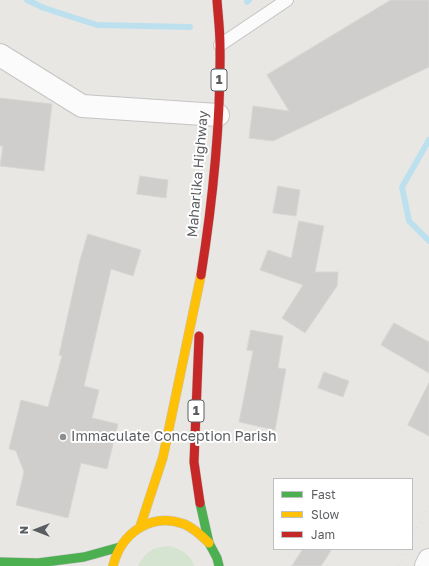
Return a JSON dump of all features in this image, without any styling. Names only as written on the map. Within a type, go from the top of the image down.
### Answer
[{"type":"main road","name":"Maharlika Highway","points":[[140,527],[163,457],[201,277],[208,232],[214,181],[218,115],[220,45],[217,0]]},
{"type":"main road","name":"Maharlika Highway","points":[[201,277],[194,462],[199,497],[209,543],[218,562]]},
{"type":"main road","name":"1","points":[[113,566],[113,561],[120,547],[128,536],[140,527],[154,522],[169,521],[183,524],[196,530],[209,543]]},
{"type":"main road","points":[[0,562],[38,563],[84,557],[120,547]]},
{"type":"main road","name":"1","points":[[218,562],[227,566]]},
{"type":"street","points":[[0,55],[82,106],[218,115]]},
{"type":"street","points":[[426,566],[429,560]]},
{"type":"lane","points":[[220,45],[287,0]]},
{"type":"green space","points":[[169,546],[188,555],[194,566],[138,566],[150,551],[159,547]]},
{"type":"building","points":[[391,0],[429,0],[429,67],[273,141],[249,138],[253,106],[289,111],[267,75]]},
{"type":"building","points":[[0,98],[52,104],[44,171],[0,166],[3,146],[0,146]]},
{"type":"building","points":[[140,176],[168,180],[166,198],[137,194]]},
{"type":"building","points":[[278,186],[300,190],[296,216],[273,213]]},
{"type":"building","points":[[299,221],[324,226],[315,272],[338,272],[337,286],[305,333],[282,318],[303,285],[260,270],[268,250],[291,258]]},
{"type":"building","name":"Immaculate Conception Parish","points":[[88,234],[141,250],[133,276],[111,269],[84,386],[99,390],[92,418],[118,424],[107,469],[81,463],[68,518],[16,505],[24,472],[16,451],[9,449],[21,400],[48,407],[62,356],[59,355],[80,260]]},
{"type":"building","points":[[394,323],[429,342],[429,373],[381,345]]},
{"type":"building","points":[[251,330],[283,336],[278,368],[286,369],[275,430],[239,422],[253,351],[247,350]]},
{"type":"building","points":[[324,372],[349,381],[343,397],[318,388]]},
{"type":"building","points":[[429,383],[429,436],[408,425]]},
{"type":"building","points":[[302,550],[331,550],[321,566],[292,566]]},
{"type":"waterway","points":[[27,0],[44,8],[97,25],[190,27]]},
{"type":"waterway","points":[[429,140],[402,187],[409,221],[429,241]]},
{"type":"railway","points":[[413,537],[429,505]]},
{"type":"railway","points":[[398,566],[406,550]]},
{"type":"traffic: fast","points":[[200,503],[209,543],[217,558],[219,566]]},
{"type":"traffic: fast","points":[[0,562],[38,563],[84,557],[120,547]]},
{"type":"traffic: slow","points":[[140,527],[163,457],[201,275]]},
{"type":"traffic: slow","points":[[113,566],[117,554],[130,535],[149,523],[172,521],[184,524],[201,535],[209,543]]},
{"type":"traffic: jam","points":[[201,275],[213,189],[218,132],[220,45],[217,0]]},
{"type":"traffic: jam","points":[[199,336],[194,462],[200,503]]},
{"type":"place","name":"Immaculate Conception Parish","points":[[63,437]]}]
